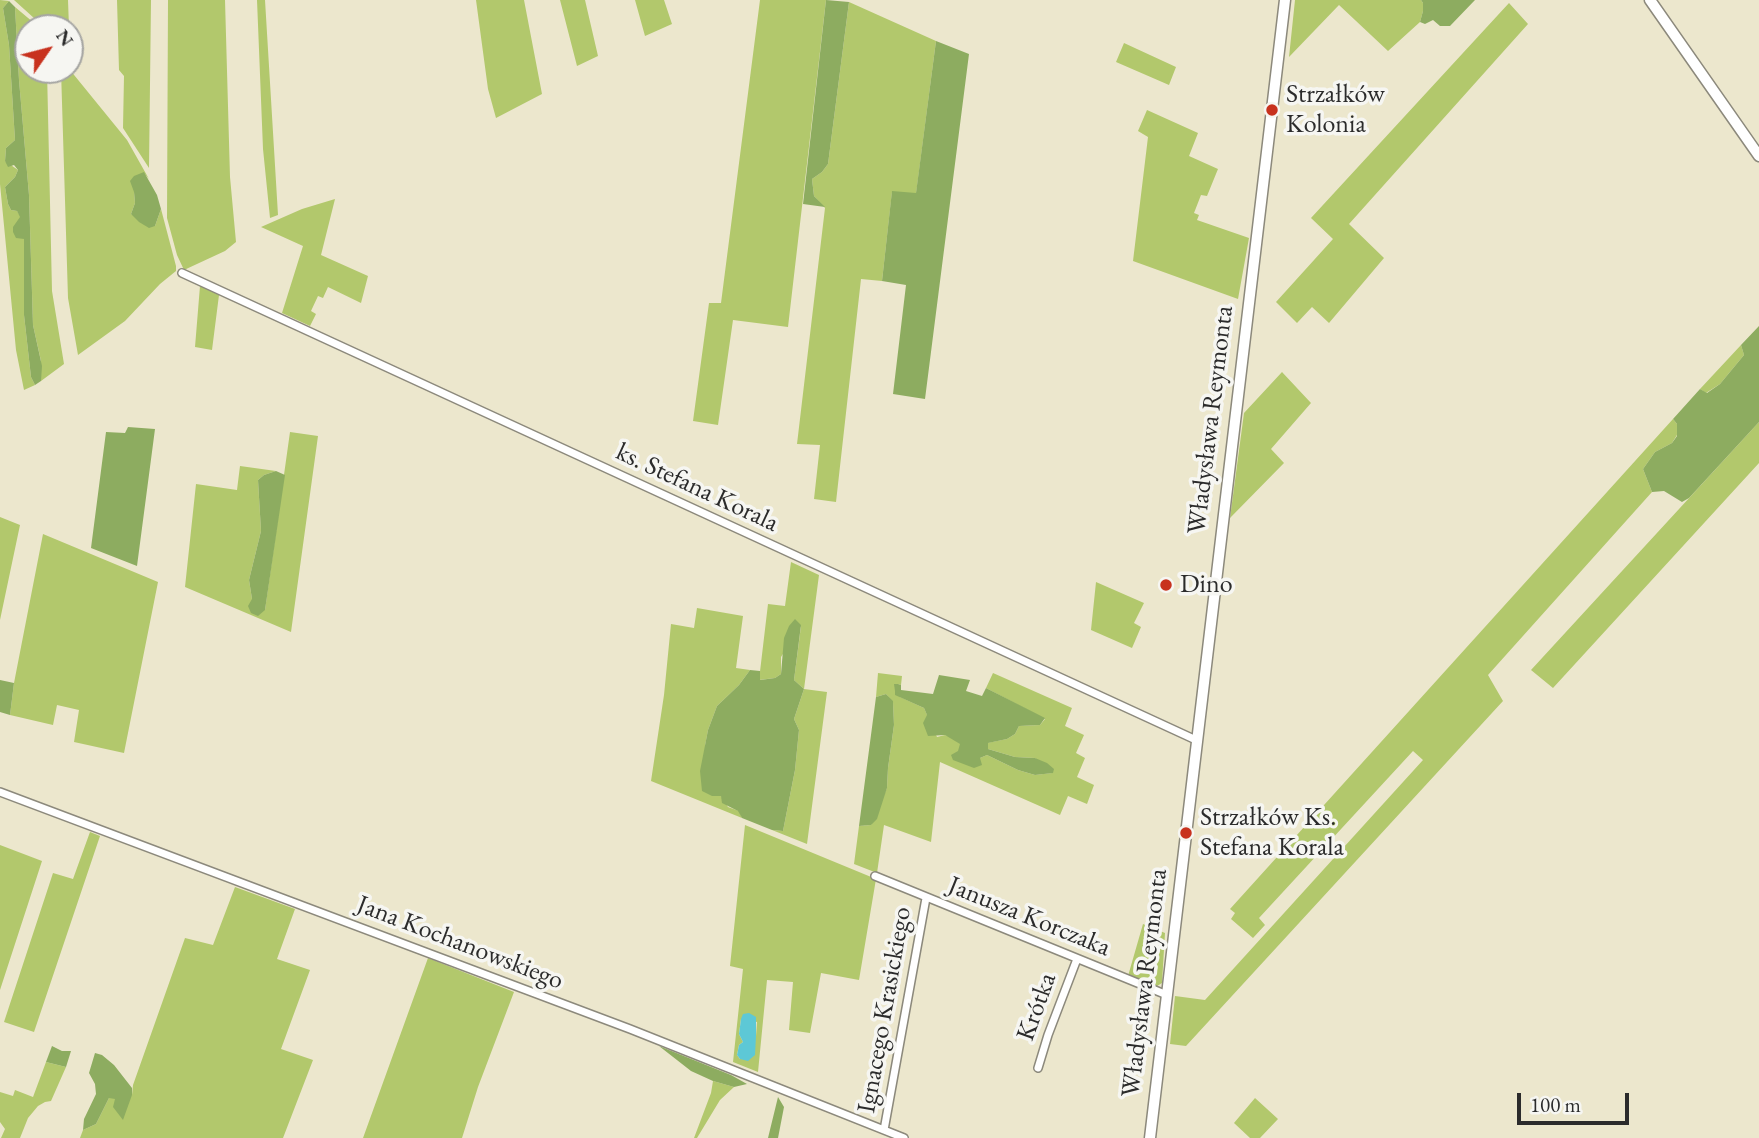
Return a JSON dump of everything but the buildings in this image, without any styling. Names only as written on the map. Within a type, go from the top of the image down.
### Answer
[{"type":"street","name":"Władysława Reymonta","points":[[1150,1138],[1285,0]]},
{"type":"street","points":[[1650,0],[1759,156]]},
{"type":"street","name":"ks. Stefana Korala","points":[[182,273],[1196,740]]},
{"type":"street","name":"Jana Kochanowskiego","points":[[0,792],[630,1029],[904,1138]]},
{"type":"street","name":"Janusza Korczaka","points":[[875,876],[1167,995]]},
{"type":"street","name":"Ignacego Krasickiego","points":[[884,1130],[926,898]]},
{"type":"street","name":"Krótka","points":[[1038,1068],[1077,960]]},
{"type":"green space","points":[[0,0],[9,1],[3,8],[9,45],[15,140],[6,148],[5,161],[18,170],[5,187],[11,210],[17,211],[21,217],[17,224],[24,239],[24,315],[31,377],[35,385],[24,390],[16,350],[0,184]]},
{"type":"green space","points":[[14,0],[68,0],[68,14],[30,14]]},
{"type":"green space","points":[[117,0],[151,0],[149,168],[123,128],[124,76],[119,70]]},
{"type":"green space","points":[[168,0],[225,0],[230,177],[236,242],[225,251],[184,270],[167,218]]},
{"type":"green space","points":[[257,0],[265,0],[278,215],[270,218],[263,149]]},
{"type":"green space","points":[[476,0],[524,0],[542,94],[496,118],[488,89]]},
{"type":"green space","points":[[560,0],[585,0],[598,56],[577,66]]},
{"type":"green space","points":[[635,0],[664,0],[672,24],[645,36]]},
{"type":"green space","points":[[760,0],[826,0],[788,327],[733,320],[718,425],[693,421],[709,303],[721,303]]},
{"type":"green space","points":[[826,0],[849,2],[828,164],[812,179],[814,196],[825,207],[803,204]]},
{"type":"green space","points":[[1295,0],[1421,0],[1423,11],[1420,22],[1388,51],[1339,5],[1289,57]]},
{"type":"green space","points":[[1421,0],[1475,0],[1450,26],[1440,26],[1433,20],[1425,24],[1420,22],[1423,11]]},
{"type":"green space","points":[[9,1],[15,7],[14,84],[19,84],[29,195],[33,325],[42,366],[41,381],[35,385],[31,377],[24,315],[24,239],[16,238],[13,232],[13,227],[20,217],[8,204],[5,187],[18,170],[14,165],[8,167],[5,161],[6,148],[15,140],[9,45],[3,8]]},
{"type":"green space","points":[[849,2],[936,41],[916,194],[892,192],[882,281],[861,279],[836,502],[814,499],[820,445],[797,444],[825,208],[814,196],[812,179],[828,164]]},
{"type":"green space","points":[[1509,3],[1528,24],[1349,224],[1384,258],[1329,323],[1312,307],[1297,323],[1276,302],[1333,239],[1311,218]]},
{"type":"green space","points":[[936,41],[969,54],[925,399],[893,394],[906,285],[882,281],[892,191],[916,193]]},
{"type":"green space","points":[[1124,43],[1176,67],[1169,85],[1116,62]]},
{"type":"green space","points":[[19,84],[47,84],[52,291],[64,364],[41,381],[41,361],[33,325],[29,195]]},
{"type":"green space","points":[[61,84],[81,84],[127,140],[149,179],[144,173],[134,192],[135,203],[131,214],[155,226],[161,209],[176,271],[125,321],[78,355],[68,298]]},
{"type":"green space","points":[[1147,110],[1198,133],[1189,156],[1218,169],[1207,196],[1201,195],[1194,213],[1199,215],[1197,220],[1249,238],[1238,299],[1133,261],[1148,137],[1138,131]]},
{"type":"green space","points":[[144,172],[157,195],[161,209],[155,226],[149,228],[131,214],[135,203],[130,181]]},
{"type":"green space","points":[[335,199],[321,255],[368,276],[361,303],[328,287],[323,298],[318,296],[311,311],[316,314],[310,326],[282,313],[303,246],[261,227],[302,209]]},
{"type":"green space","points":[[200,286],[219,295],[212,350],[195,347]]},
{"type":"green space","points":[[1759,326],[1759,422],[1689,498],[1682,502],[1664,491],[1652,492],[1643,469],[1655,452],[1672,443],[1677,436],[1677,424],[1673,419],[1700,389],[1707,393],[1720,384],[1744,355],[1741,345]]},
{"type":"green space","points":[[1741,345],[1744,355],[1720,384],[1706,393],[1700,389]]},
{"type":"green space","points":[[1282,372],[1311,403],[1271,449],[1284,463],[1230,518],[1244,413]]},
{"type":"green space","points":[[1673,419],[1677,424],[1677,435],[1672,443],[1655,452],[1643,469],[1652,492],[1488,675],[1503,701],[1186,1046],[1170,1044],[1175,996],[1205,1000],[1423,760],[1413,751],[1259,918],[1265,925],[1253,938],[1231,919],[1235,913],[1230,909]]},
{"type":"green space","points":[[1759,422],[1759,463],[1553,688],[1531,670]]},
{"type":"green space","points":[[128,427],[155,429],[137,566],[91,548],[106,432],[125,433]]},
{"type":"green space","points":[[290,432],[318,436],[291,632],[185,587],[196,484],[237,490],[240,466],[276,471],[258,480],[261,531],[249,580],[252,599],[265,610]]},
{"type":"green space","points":[[276,471],[285,475],[265,610],[258,616],[251,613],[248,606],[252,599],[249,580],[261,531],[258,480]]},
{"type":"green space","points":[[0,517],[20,525],[0,620]]},
{"type":"green space","points":[[43,534],[158,582],[124,753],[74,742],[79,710],[57,705],[53,725],[10,715]]},
{"type":"green space","points":[[791,562],[819,575],[804,689],[794,680],[801,626],[781,657],[781,674],[775,678],[759,680],[768,604],[785,606]]},
{"type":"green space","points":[[1096,582],[1144,603],[1134,623],[1141,627],[1132,648],[1091,630]]},
{"type":"green space","points":[[697,608],[743,616],[736,668],[750,670],[717,706],[705,746],[721,796],[728,807],[739,811],[742,818],[651,781],[671,624],[694,628]]},
{"type":"green space","points":[[795,619],[801,625],[794,680],[804,689],[794,719],[799,730],[795,770],[783,831],[772,830],[742,818],[738,811],[722,803],[721,796],[712,796],[702,791],[700,771],[708,730],[717,706],[750,670],[760,671],[760,680],[775,678],[781,674],[784,638]]},
{"type":"green space","points":[[878,673],[902,676],[901,685],[898,684],[900,697],[924,708],[937,737],[951,737],[961,744],[959,751],[980,758],[987,755],[1035,775],[1052,773],[1035,758],[1015,757],[988,749],[987,743],[1007,739],[1015,734],[1019,726],[1040,725],[1045,719],[986,688],[993,673],[1072,708],[1065,726],[1084,735],[1076,753],[1085,758],[1077,777],[1094,785],[1087,804],[1068,796],[1060,815],[940,762],[931,842],[884,825],[877,873],[854,864],[859,826],[871,825],[887,788],[894,725],[893,702],[886,694],[876,697]]},
{"type":"green space","points":[[939,675],[970,680],[966,691],[982,696],[986,688],[1045,718],[1040,725],[1019,726],[1015,734],[1007,739],[988,743],[988,749],[1015,757],[1035,758],[1047,763],[1054,769],[1053,773],[1035,775],[987,755],[980,758],[982,765],[974,768],[953,760],[951,755],[958,751],[960,744],[945,735],[928,736],[923,723],[927,715],[924,708],[895,695],[894,684],[901,685],[901,690],[933,694]]},
{"type":"green space","points":[[0,680],[14,683],[10,715],[0,712]]},
{"type":"green space","points":[[804,689],[827,692],[807,844],[772,830],[783,831],[795,770],[799,730],[794,719]]},
{"type":"green space","points":[[886,694],[893,701],[894,725],[887,788],[877,819],[871,825],[859,826],[876,697]]},
{"type":"green space","points":[[745,825],[876,879],[859,980],[821,973],[810,1033],[789,1030],[793,982],[767,980],[758,1072],[733,1062],[743,969],[730,966]],"holes":[[[741,1019],[757,1022],[756,1036],[744,1059],[740,1059],[737,1055],[739,1045],[743,1042],[739,1034]]]},
{"type":"green space","points":[[90,832],[100,836],[34,1032],[4,1022],[53,873],[73,879]]},
{"type":"green space","points":[[0,845],[42,861],[0,990]]},
{"type":"green space","points":[[235,887],[295,909],[277,959],[310,970],[281,1049],[313,1060],[283,1138],[80,1138],[83,1130],[96,1124],[109,1098],[132,1095],[133,1085],[185,938],[213,945]]},
{"type":"green space","points":[[1143,924],[1165,933],[1162,983],[1154,988],[1128,976]]},
{"type":"green space","points":[[428,958],[514,992],[462,1138],[363,1138]]},
{"type":"green space","points":[[52,1046],[62,1051],[71,1051],[66,1067],[46,1062]]},
{"type":"green space","points":[[659,1046],[747,1084],[734,1087],[713,1081],[691,1071]]},
{"type":"green space","points":[[95,1053],[114,1065],[132,1088],[132,1095],[123,1120],[113,1107],[115,1099],[109,1098],[96,1124],[83,1130],[84,1119],[96,1094],[95,1084],[89,1073]]},
{"type":"green space","points":[[46,1062],[66,1067],[51,1101],[38,1106],[28,1118],[20,1138],[1,1138],[5,1129],[0,1122],[0,1092],[13,1096],[15,1090],[33,1097]]},
{"type":"green space","points":[[713,1081],[734,1087],[720,1100],[697,1138],[694,1138],[711,1093]]},
{"type":"green space","points":[[778,1097],[784,1107],[778,1138],[768,1138]]},
{"type":"green space","points":[[1255,1098],[1278,1119],[1260,1138],[1250,1138],[1234,1123]]},
{"type":"water","points":[[749,1013],[756,1017],[756,1036],[755,1055],[748,1061],[737,1055],[739,1045],[743,1042],[739,1034],[741,1019],[743,1014]]},
{"type":"place","name":"Strzałków Kolonia","points":[[1272,110]]},
{"type":"place","name":"Dino","points":[[1166,585]]},
{"type":"place","name":"Strzałków Ks. Stefana Korala","points":[[1186,833]]}]
